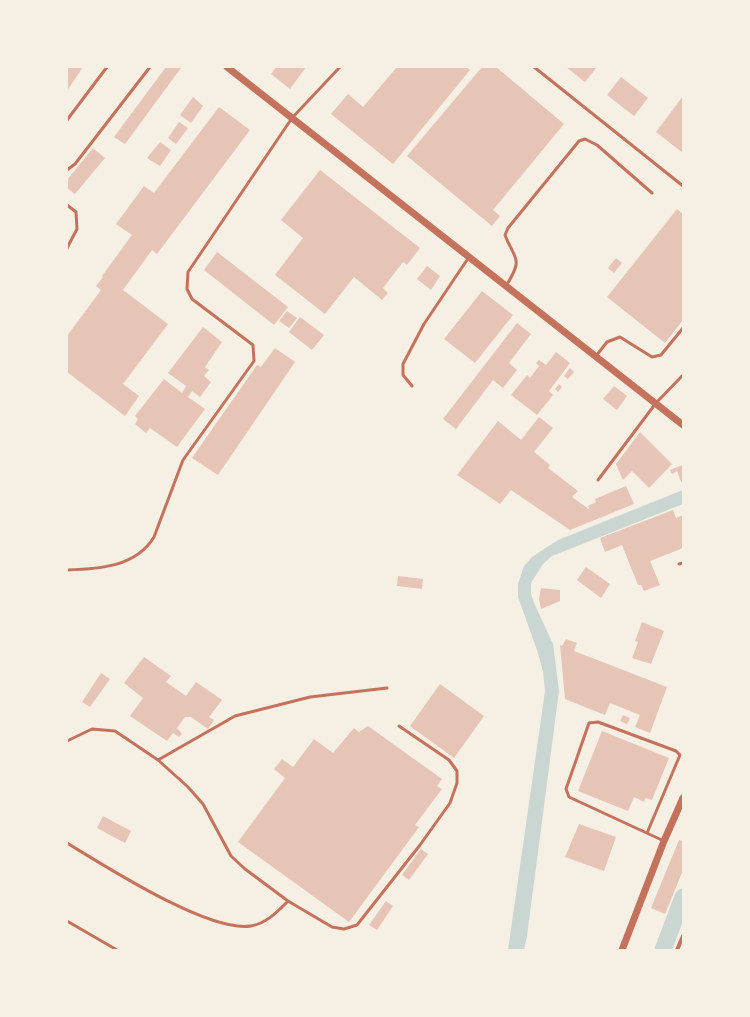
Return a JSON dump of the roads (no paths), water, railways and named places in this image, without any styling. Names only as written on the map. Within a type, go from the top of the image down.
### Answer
[{"type":"street","points":[[227,67],[683,425]]},
{"type":"street","points":[[622,950],[664,841],[683,798]]},
{"type":"street","points":[[677,950],[683,936]]},
{"type":"lane","points":[[67,120],[107,67]]},
{"type":"lane","points":[[67,170],[75,164],[150,67]]},
{"type":"lane","points":[[67,570],[85,570],[121,564],[137,556],[148,547],[154,537],[183,460],[254,361],[253,346],[192,299],[187,289],[188,272],[292,118],[340,67]]},
{"type":"lane","points":[[534,67],[683,186]]},
{"type":"lane","points":[[506,286],[515,273],[517,260],[516,254],[505,235],[508,228],[579,141],[585,139],[596,145],[652,193]]},
{"type":"lane","points":[[67,205],[76,212],[77,229],[67,248]]},
{"type":"lane","points":[[412,386],[403,375],[403,364],[424,324],[469,257]]},
{"type":"lane","points":[[596,356],[607,342],[620,336],[652,357],[656,357],[660,355],[683,328]]},
{"type":"lane","points":[[598,480],[656,404],[683,375]]},
{"type":"lane","points":[[158,760],[235,716],[310,697],[387,688]]},
{"type":"lane","points":[[647,833],[680,755],[676,751],[598,722],[589,723],[568,782],[566,793],[572,800],[664,841]]},
{"type":"lane","points":[[67,741],[92,729],[115,731],[158,760],[204,804],[231,856],[288,901],[332,927],[344,929],[357,924],[420,845],[450,803],[457,783],[457,771],[449,760],[399,726]]},
{"type":"lane","points":[[67,843],[138,886],[209,919],[230,926],[251,926],[268,920],[288,901]]},
{"type":"lane","points":[[67,921],[117,950]]},
{"type":"waterway","points":[[663,950],[683,897]]}]
